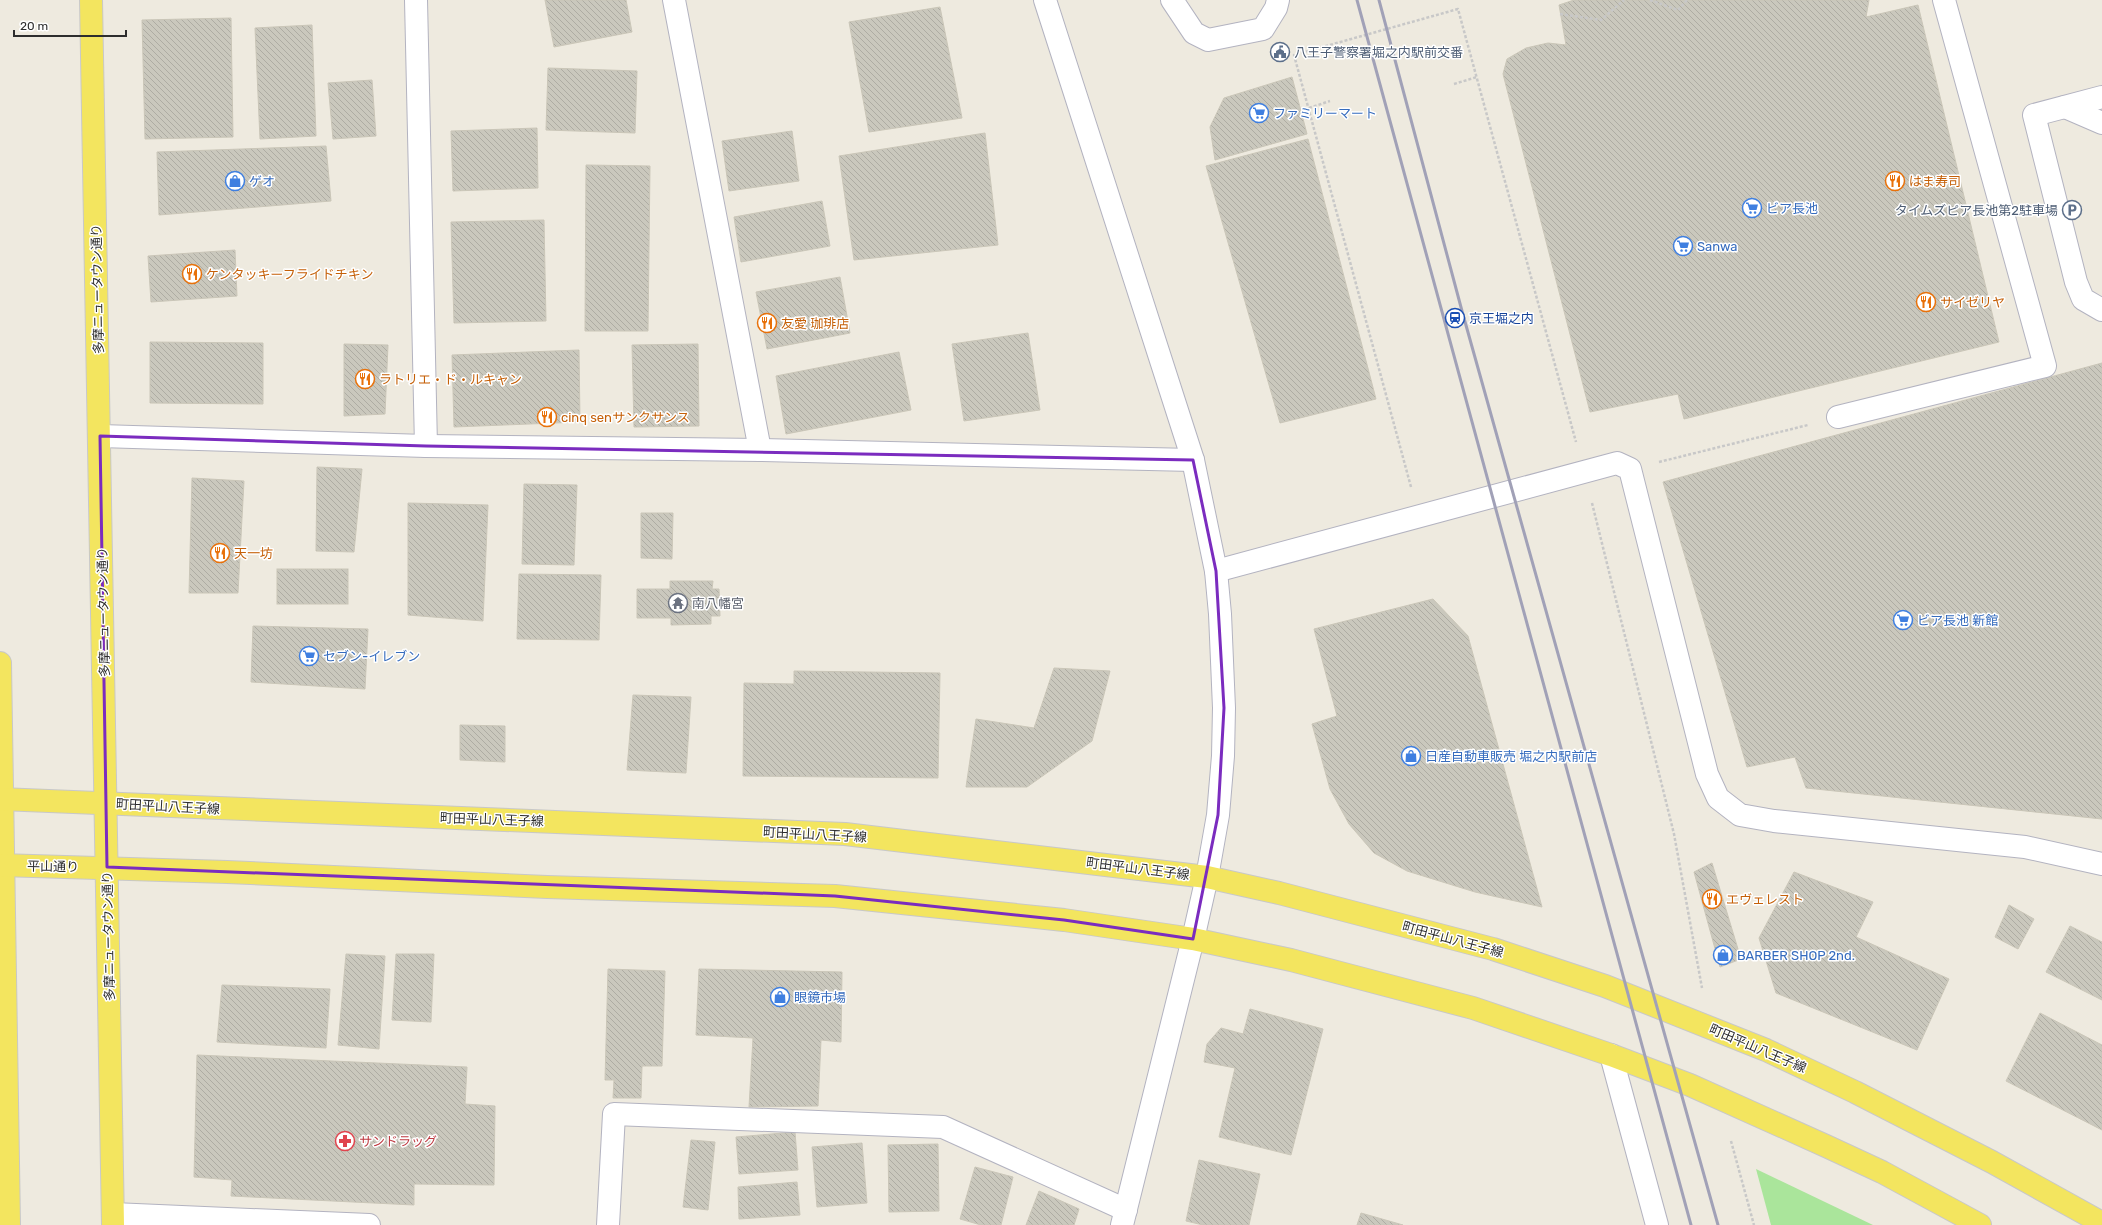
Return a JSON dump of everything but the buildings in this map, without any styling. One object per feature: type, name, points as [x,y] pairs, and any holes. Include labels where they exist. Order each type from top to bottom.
[{"type":"main road","name":"多摩ニュータウン通り","points":[[91,0],[113,1220]]},
{"type":"main road","points":[[0,662],[2,865],[9,1225]]},
{"type":"main road","points":[[1,799],[106,803]]},
{"type":"main road","name":"町田平山八王子線","points":[[106,803],[845,834],[1207,877],[1308,900],[1493,949],[1605,986],[1766,1050],[1855,1092],[1992,1162],[2102,1223]]},
{"type":"main road","name":"平山通り","points":[[2,865],[107,868]]},
{"type":"main road","points":[[107,868],[835,896],[1064,920],[1193,939],[1278,957],[1473,1008],[1611,1055],[1690,1085],[1820,1143],[1882,1172],[1980,1225]]},
{"type":"street","points":[[416,0],[426,446]]},
{"type":"street","points":[[674,0],[760,450]]},
{"type":"street","points":[[608,1225],[614,1114],[943,1128],[1124,1218],[1193,939],[1207,877],[1218,815],[1223,756],[1224,700],[1220,614],[1216,571],[1192,460],[1045,0]]},
{"type":"street","points":[[1172,0],[1194,33],[1208,40],[1263,29],[1276,8],[1278,0]]},
{"type":"street","points":[[1838,418],[2046,366],[1944,0]]},
{"type":"street","points":[[2102,97],[2034,115],[2076,282],[2083,299],[2102,310]]},
{"type":"street","points":[[2065,107],[2102,123]]},
{"type":"street","points":[[100,436],[426,446],[760,450],[1192,460]]},
{"type":"street","points":[[1216,571],[1617,463],[1630,469],[1706,774],[1718,798],[1740,815],[1774,821],[2025,847],[2102,864]]},
{"type":"street","points":[[1611,1055],[1657,1225]]},
{"type":"street","points":[[113,1220],[369,1225]]},
{"type":"path","points":[[1560,14],[1601,20],[1624,0]]},
{"type":"path","points":[[1650,0],[1678,10],[1687,0]]},
{"type":"path","points":[[1419,516],[1294,55],[1458,10]]},
{"type":"path","points":[[1454,84],[1477,77]]},
{"type":"path","points":[[1309,108],[1330,101]]},
{"type":"path","points":[[1630,469],[1838,418]]},
{"type":"path","points":[[1731,1141],[1754,1225]]},
{"type":"highlighted area","points":[[100,436],[426,446],[1193,460],[1216,571],[1224,708],[1218,815],[1193,939],[1064,920],[835,896],[107,867]]},
{"type":"green space","points":[[1756,1169],[1873,1225],[1771,1225]]},
{"type":"railway","points":[[1357,0],[1439,306],[1691,1225]]},
{"type":"railway","points":[[1379,0],[1462,311],[1718,1225]]},
{"type":"place","name":"八王子警察署堀之内駅前交番","points":[[1280,52]]},
{"type":"place","name":"ファミリーマート","points":[[1259,113]]},
{"type":"place","name":"ゲオ","points":[[235,181]]},
{"type":"place","name":"はま寿司","points":[[1895,181]]},
{"type":"place","name":"ビア長池","points":[[1752,208]]},
{"type":"place","name":"タイムズピア長池第2駐車場","points":[[2072,210]]},
{"type":"place","name":"Sanwa","points":[[1683,246]]},
{"type":"place","name":"ケンタッキーフライドチキン","points":[[192,274]]},
{"type":"place","name":"サイゼリヤ","points":[[1926,302]]},
{"type":"place","name":"京王堀之内","points":[[1455,318]]},
{"type":"place","name":"友愛 珈琲店","points":[[767,323]]},
{"type":"place","name":"ラトリエ・ド・ルキャン","points":[[365,379]]},
{"type":"place","name":"cinq senサンクサンス","points":[[547,417]]},
{"type":"place","name":"天一坊","points":[[220,553]]},
{"type":"place","name":"南八幡宮","points":[[678,603]]},
{"type":"place","name":"ビア長池 新館","points":[[1903,620]]},
{"type":"place","name":"セブン-イレブン","points":[[309,656]]},
{"type":"place","name":"日産自動車販売 堀之内駅前店","points":[[1411,756]]},
{"type":"place","name":"エヴェレスト","points":[[1712,899]]},
{"type":"place","name":"BARBER SHOP 2nd.","points":[[1723,955]]},
{"type":"place","name":"眼鏡市場","points":[[780,997]]},
{"type":"place","name":"サンドラッグ","points":[[345,1141]]}]
